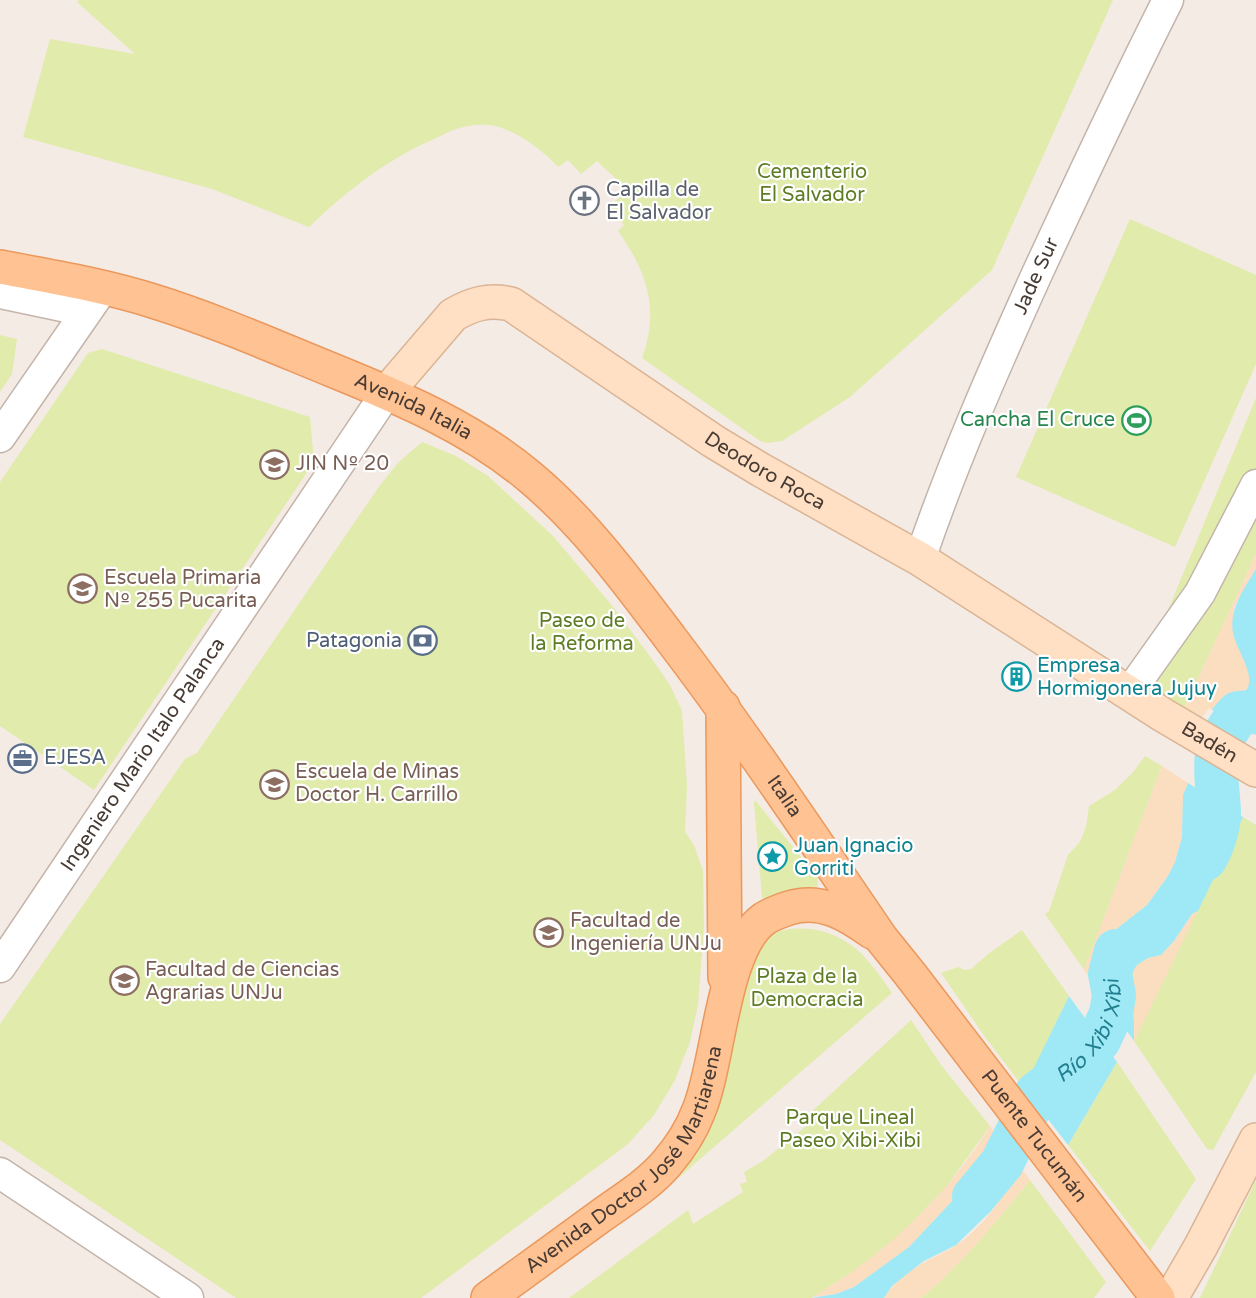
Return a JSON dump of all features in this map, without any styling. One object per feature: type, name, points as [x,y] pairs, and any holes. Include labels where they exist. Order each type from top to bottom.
[{"type":"main road","name":"Avenida Italia","points":[[0,267],[95,299],[151,300],[211,320],[387,392],[434,414],[515,465],[574,518],[606,555],[723,707]]},
{"type":"main road","name":"Italia","points":[[723,707],[881,938],[910,974]]},
{"type":"main road","points":[[723,707],[725,997]]},
{"type":"main road","points":[[725,997],[736,963],[753,930],[762,920],[785,909],[815,905],[837,909],[881,938]]},
{"type":"main road","name":"Puente Tucumán","points":[[910,974],[1158,1298]]},
{"type":"main road","name":"Avenida Doctor José Martiarena","points":[[488,1298],[624,1200],[666,1165],[690,1129],[699,1110],[708,1081],[725,997]]},
{"type":"street","name":"Jade Sur","points":[[920,559],[942,497],[1010,334],[1087,165],[1168,0]]},
{"type":"street","name":"Avenida Italia","points":[[0,293],[95,299]]},
{"type":"street","points":[[0,437],[95,299]]},
{"type":"street","name":"Deodoro Roca","points":[[387,392],[453,315],[486,301],[511,304],[713,441],[920,559],[1163,715]]},
{"type":"street","name":"Ingeniero Mario Italo Palanca","points":[[0,967],[387,392]]},
{"type":"street","points":[[1129,693],[1200,593],[1256,485]]},
{"type":"street","name":"Badén","points":[[1163,715],[1256,770]]},
{"type":"street","points":[[1171,1298],[1256,1140]]},
{"type":"street","points":[[0,1173],[188,1298]]},
{"type":"green space","name":"Cementerio El Salvador","points":[[79,0],[1113,0],[992,270],[850,397],[782,441],[767,443],[760,441],[642,358],[650,323],[648,292],[637,261],[618,231],[624,225],[610,206],[628,190],[597,161],[581,174],[568,160],[558,167],[536,147],[507,130],[489,125],[466,126],[414,148],[382,168],[337,202],[309,227],[212,189],[23,137],[50,39],[135,54],[77,2]]},
{"type":"green space","name":"Cancha El Cruce","points":[[1130,219],[1256,275],[1256,364],[1175,547],[1016,477]]},
{"type":"green space","points":[[0,335],[17,339],[12,374],[0,392]]},
{"type":"green space","points":[[102,349],[310,417],[314,462],[94,790],[0,726],[0,482],[88,353]]},
{"type":"green space","points":[[1256,398],[1256,554],[1184,709],[1139,680]]},
{"type":"green space","name":"Paseo de la Reforma","points":[[422,442],[456,456],[488,476],[552,535],[610,603],[652,659],[670,685],[682,711],[687,786],[685,832],[694,845],[703,871],[704,925],[698,1005],[690,1042],[675,1080],[654,1115],[628,1144],[421,1298],[236,1298],[0,1140],[0,1024],[185,759],[197,753],[380,485],[399,462]]},
{"type":"green space","points":[[1145,756],[1162,766],[1084,970],[1045,914],[1049,911],[1068,855],[1080,842],[1086,827],[1089,806],[1115,790]]},
{"type":"green space","points":[[755,800],[818,878],[818,886],[766,902],[762,897]]},
{"type":"green space","points":[[1243,817],[1256,825],[1256,1072],[1213,1150],[1207,1149],[1134,1041]]},
{"type":"green space","name":"Plaza de la Democracia","points":[[789,929],[812,929],[839,937],[850,944],[876,970],[892,993],[677,1179],[716,1082],[756,954],[772,934]]},
{"type":"green space","points":[[1022,930],[1069,996],[1024,1088],[941,973],[958,967],[965,970],[971,969]]},
{"type":"green space","name":"Parque Lineal Paseo Xibi-Xibi","points":[[911,1020],[941,1065],[990,1126],[947,1186],[902,1233],[856,1270],[811,1298],[569,1298],[688,1210],[693,1224],[743,1192],[740,1184],[747,1182],[744,1172],[763,1161],[810,1123],[807,1116]]},
{"type":"green space","points":[[1117,1062],[1196,1179],[1150,1251],[1068,1145]]},
{"type":"green space","points":[[1030,1180],[1106,1282],[1094,1298],[921,1298],[992,1227]]},
{"type":"green space","points":[[1256,1180],[1256,1298],[1200,1298]]},
{"type":"sand","points":[[1256,554],[1256,569],[1234,607],[1233,616],[1233,633],[1252,680],[1248,688],[1236,692],[1203,721],[1184,709]]},
{"type":"sand","points":[[1162,766],[1188,783],[1183,795],[1182,837],[1175,862],[1147,905],[1119,927],[1107,940],[1088,976],[1084,970]]},
{"type":"sand","points":[[1198,911],[1134,1041],[1134,1019],[1128,989],[1130,976],[1137,965],[1148,958],[1161,955],[1174,941],[1192,914]]},
{"type":"sand","points":[[990,1126],[999,1138],[971,1181],[909,1247],[854,1287],[836,1294],[813,1297],[865,1263],[912,1222],[954,1177]]},
{"type":"sand","points":[[1014,1158],[1030,1180],[992,1227],[921,1298],[884,1298],[906,1274],[957,1245],[980,1225],[1004,1193]]},
{"type":"water","points":[[1256,569],[1256,737],[1209,713],[1226,695],[1231,692],[1245,691],[1249,683],[1247,669],[1233,633],[1232,624],[1238,600]]},
{"type":"water","points":[[1188,783],[1243,817],[1198,911],[1192,914],[1174,941],[1161,955],[1148,958],[1137,965],[1130,976],[1128,989],[1134,1019],[1134,1041],[1088,976],[1107,940],[1119,927],[1147,905],[1168,876],[1175,862],[1182,837],[1183,795]]},
{"type":"water","points":[[1069,996],[1117,1062],[1068,1145],[1024,1088]]},
{"type":"water","points":[[999,1138],[1014,1158],[1005,1192],[991,1211],[956,1245],[924,1261],[892,1286],[884,1298],[811,1298],[836,1294],[854,1287],[909,1247],[971,1181]]},
{"type":"pier","points":[[1209,708],[1256,735],[1256,740],[1240,746],[1200,720]]},
{"type":"waterway","name":"Río Xibi Xibi","points":[[1205,859],[1212,844],[1218,820],[1216,769],[1219,748],[1226,732],[1239,713],[1256,710]]},
{"type":"waterway","name":"Río Xibi Xibi","points":[[974,1197],[1002,1163],[1036,1094],[1081,1060],[1099,1040],[1111,1014],[1114,995],[1110,974],[1116,951]]},
{"type":"place","name":"Capilla de El Salvador","points":[[585,201]]},
{"type":"place","name":"Cancha El Cruce","points":[[1136,420]]},
{"type":"place","name":"JIN Nº 20","points":[[275,464]]},
{"type":"place","name":"Escuela Primaria Nº 255 Pucarita","points":[[83,589]]},
{"type":"place","name":"Patagonia","points":[[423,641]]},
{"type":"place","name":"Empresa Hormigonera Jujuy","points":[[1016,677]]},
{"type":"place","name":"EJESA","points":[[23,758]]},
{"type":"place","name":"Escuela de Minas Doctor H. Carrillo","points":[[274,784]]},
{"type":"place","name":"Juan Ignacio Gorriti","points":[[773,857]]},
{"type":"place","name":"Facultad de Ingeniería UNJu","points":[[549,932]]},
{"type":"place","name":"Facultad de Ciencias Agrarias UNJu","points":[[124,981]]}]
